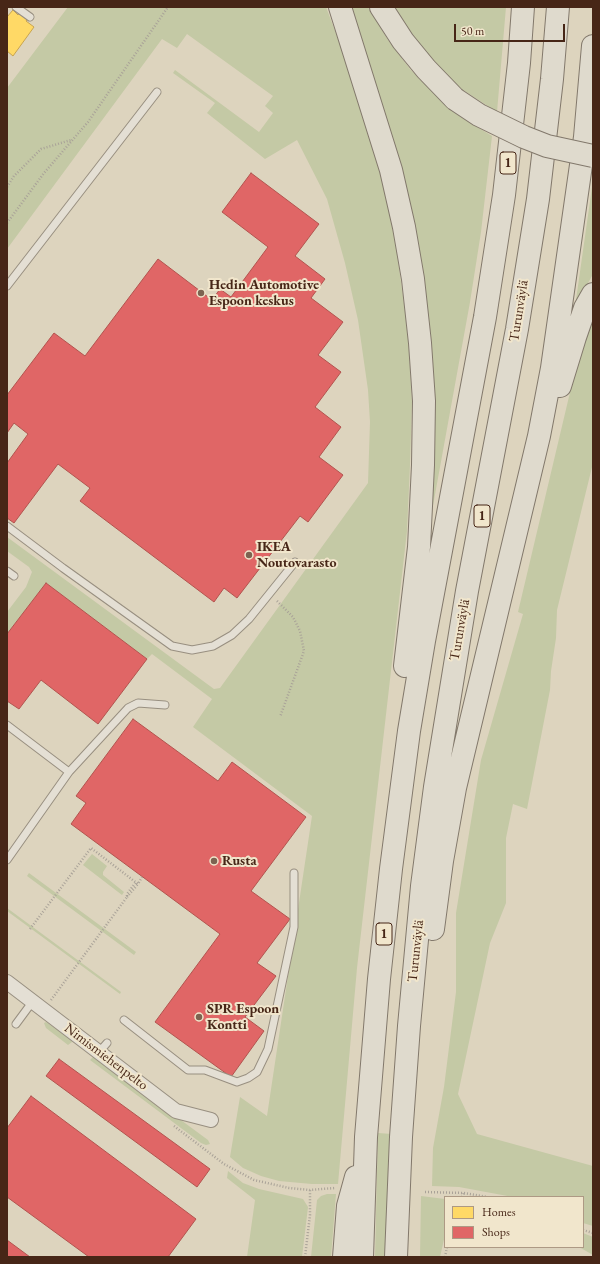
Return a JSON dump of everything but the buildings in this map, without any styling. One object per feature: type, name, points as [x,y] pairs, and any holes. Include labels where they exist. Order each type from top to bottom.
[{"type":"highway","points":[[340,7],[391,170],[404,227],[413,279],[420,342],[424,401],[423,465],[419,547],[405,667],[409,731]]},
{"type":"highway","points":[[381,7],[403,41],[426,69],[455,99],[493,122],[524,137],[547,146],[593,156]]},
{"type":"highway","name":"1","points":[[362,1257],[366,1137],[379,979],[391,869],[409,731],[424,641],[490,287],[504,195],[519,63],[523,7]]},
{"type":"highway","name":"Turunväylä","points":[[396,1257],[401,1137],[409,1026],[422,886],[435,787],[466,599],[517,329],[538,199],[552,79],[558,7]]},
{"type":"highway","points":[[409,1026],[426,982],[442,861],[456,788],[538,436],[552,368],[585,137],[593,46]]},
{"type":"highway","points":[[538,436],[557,396],[585,308],[593,294]]},
{"type":"highway","points":[[344,1257],[348,1206],[366,1137]]},
{"type":"highway","points":[[401,1137],[410,1198],[410,1257]]},
{"type":"street","name":"Nimismiehenpelto","points":[[7,982],[38,1006],[104,1047],[176,1111],[211,1120]]},
{"type":"lane","points":[[16,7],[30,17]]},
{"type":"lane","points":[[7,286],[157,92]]},
{"type":"lane","points":[[7,526],[172,646],[192,650],[213,646],[232,635],[249,619],[295,562]]},
{"type":"lane","points":[[7,571],[14,576]]},
{"type":"lane","points":[[7,860],[69,772],[128,708],[138,703],[165,705]]},
{"type":"lane","points":[[7,725],[69,772]]},
{"type":"lane","points":[[124,1020],[188,1070],[205,1070],[237,1082],[248,1078],[257,1072],[268,1050],[294,927],[294,873]]},
{"type":"lane","points":[[16,1024],[38,1006]]},
{"type":"path","points":[[7,223],[72,140],[88,122],[168,7]]},
{"type":"path","points":[[7,187],[14,176],[41,150],[72,140]]},
{"type":"path","points":[[268,595],[293,616],[302,636],[304,651],[280,717]]},
{"type":"path","points":[[30,929],[91,848],[137,883]]},
{"type":"path","points":[[38,1006],[142,877]]},
{"type":"path","points":[[224,1164],[254,1180],[272,1185],[310,1190],[336,1188]]},
{"type":"path","points":[[305,1257],[310,1215],[310,1190]]},
{"type":"path","points":[[425,1192],[464,1193],[481,1196]]},
{"type":"green space","points":[[68,7],[326,7],[356,86],[381,171],[396,246],[408,332],[412,402],[410,465],[407,531],[357,968],[338,1184],[312,1184],[279,1181],[261,1176],[243,1168],[230,1157],[240,1097],[267,1116],[312,816],[193,727],[212,699],[152,654],[147,659],[46,583],[7,634],[7,612],[26,587],[32,572],[29,567],[7,551],[7,537],[214,689],[220,688],[368,483],[370,422],[368,390],[358,320],[345,263],[327,199],[297,140],[265,159],[207,113],[215,103],[173,73],[175,70],[259,132],[273,113],[265,106],[273,96],[187,34],[177,48],[162,39],[7,249],[7,88]]},
{"type":"green space","points":[[348,7],[368,7],[388,40],[410,69],[446,105],[469,122],[492,136],[481,232],[470,302],[430,522],[431,384]]},
{"type":"green space","points":[[393,7],[506,7],[497,112],[457,86],[438,67],[421,48]]},
{"type":"green space","points":[[593,180],[593,274],[575,307]]},
{"type":"green space","points":[[593,318],[593,463],[557,610],[556,638],[550,690],[527,809],[513,804],[506,838],[506,903],[490,943],[458,1094],[477,1134],[593,1166],[593,1226],[584,1223],[584,1196],[508,1196],[459,1187],[432,1186],[433,1148],[444,1087],[456,992],[456,913],[481,760],[523,614],[518,612],[576,367]]},
{"type":"green space","points":[[92,854],[107,866],[103,872],[103,875],[124,892],[122,895],[83,865]]},
{"type":"green space","points":[[29,873],[136,952],[134,955],[27,876]]},
{"type":"green space","points":[[7,908],[121,992],[120,994],[7,911]]},
{"type":"green space","points":[[46,1022],[71,1039],[72,1042],[68,1045],[46,1028],[44,1023]]},
{"type":"green space","points":[[94,1056],[208,1140],[210,1144],[206,1145],[201,1143],[90,1060]]},
{"type":"green space","points":[[378,1133],[392,1134],[385,1257],[375,1257]]},
{"type":"green space","points":[[228,1171],[243,1183],[259,1189],[303,1199],[308,1207],[302,1257],[247,1257],[255,1200],[227,1178]]},
{"type":"green space","points":[[336,1194],[331,1257],[311,1257],[317,1200],[321,1196]]},
{"type":"green space","points":[[421,1196],[444,1199],[444,1239],[440,1257],[420,1257]]},
{"type":"green space","points":[[584,1233],[593,1237],[593,1255],[581,1248],[584,1248]]},
{"type":"place","name":"Hedin Automotive Espoon keskus","points":[[201,293]]},
{"type":"place","name":"IKEA Noutovarasto","points":[[249,555]]},
{"type":"place","name":"Rusta","points":[[214,861]]},
{"type":"place","name":"SPR Espoon Kontti","points":[[199,1017]]}]
